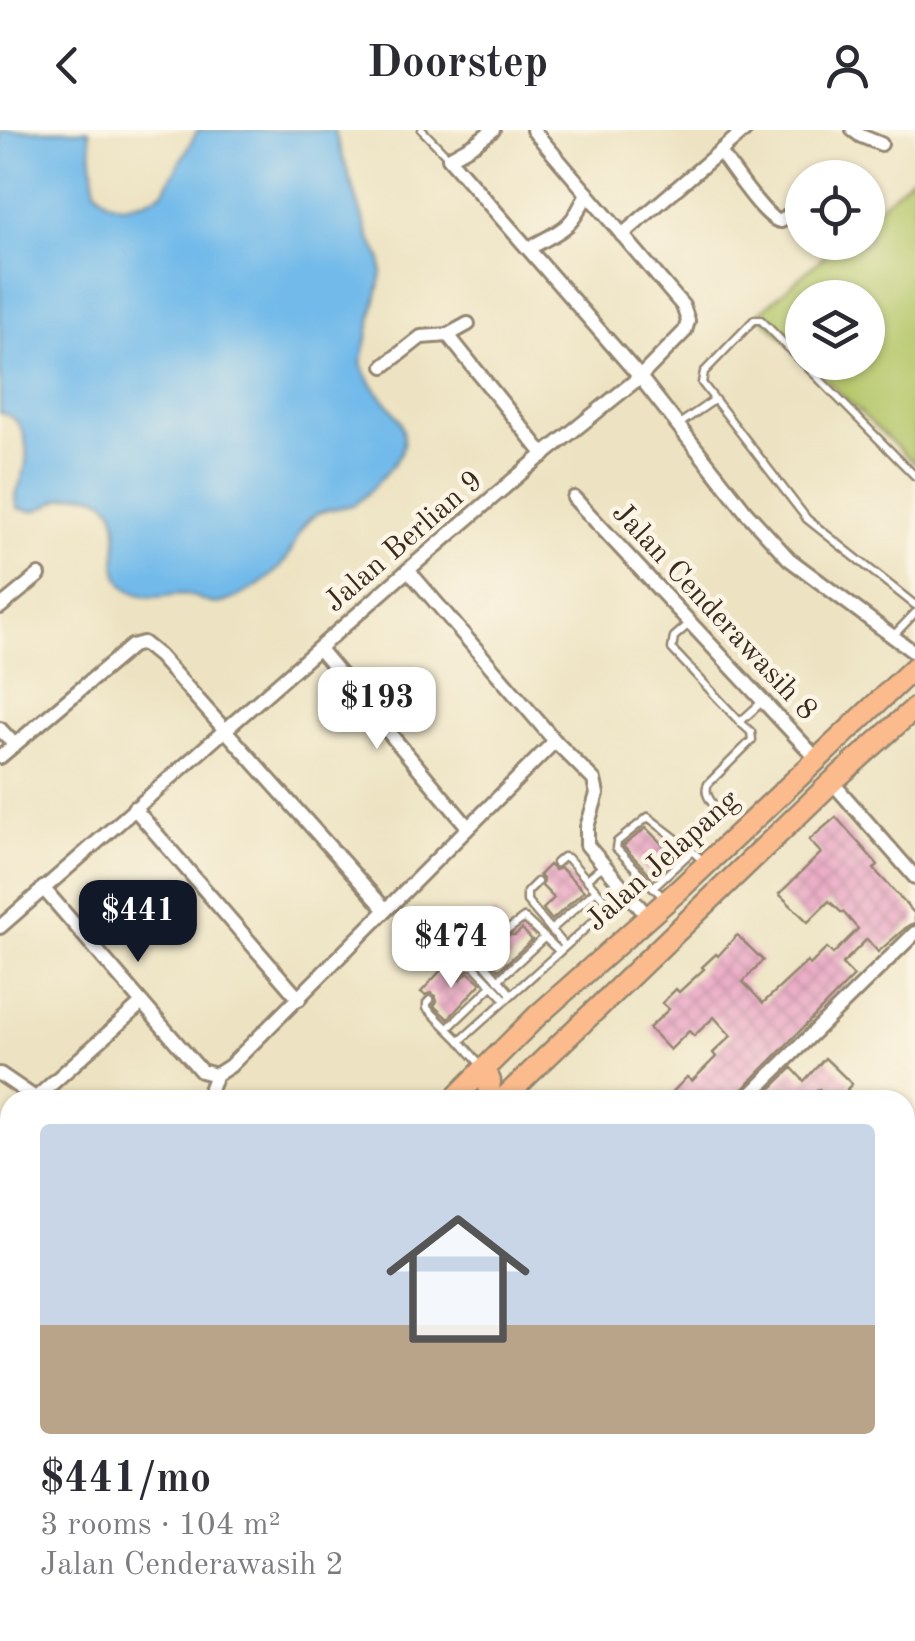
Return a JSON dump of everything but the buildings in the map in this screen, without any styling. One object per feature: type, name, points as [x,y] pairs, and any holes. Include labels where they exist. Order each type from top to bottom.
[{"type":"main road","name":"Jalan Jelapang","points":[[463,1090],[648,917],[660,894],[818,760],[915,668]]},
{"type":"main road","name":"Jalan Jelapang","points":[[512,1090],[832,782],[915,708]]},
{"type":"main road","points":[[484,1068],[508,1074],[550,1054]]},
{"type":"main road","points":[[484,1068],[489,1090]]},
{"type":"street","points":[[493,130],[449,158],[640,377],[746,512],[789,558],[915,653]]},
{"type":"street","points":[[541,133],[622,235],[744,130]]},
{"type":"street","points":[[854,130],[882,144]]},
{"type":"street","points":[[720,152],[767,215],[779,221],[785,219]]},
{"type":"street","points":[[529,248],[564,229],[576,216],[587,193]]},
{"type":"street","name":"Jalan Berlian 9","points":[[0,927],[408,570],[640,377],[685,331],[688,320],[683,306],[622,235]]},
{"type":"street","points":[[384,366],[421,337],[448,334],[468,324]]},
{"type":"street","points":[[448,334],[544,454]]},
{"type":"street","name":"Jalan Cenderawasih 8","points":[[574,498],[818,760]]},
{"type":"street","points":[[408,570],[555,741],[594,780],[597,794],[587,827],[587,845],[648,917]]},
{"type":"street","points":[[0,607],[40,575]]},
{"type":"street","points":[[0,757],[132,646],[143,643],[159,656],[385,909]]},
{"type":"street","points":[[319,649],[468,826]]},
{"type":"street","points":[[0,729],[14,744]]},
{"type":"street","points":[[210,1090],[216,1076],[555,741]]},
{"type":"street","points":[[832,782],[915,877]]},
{"type":"street","points":[[134,808],[299,998]]},
{"type":"street","points":[[43,888],[200,1071],[216,1076]]},
{"type":"street","points":[[755,1090],[915,933]]},
{"type":"street","points":[[47,1090],[142,1003]]},
{"type":"street","points":[[0,1074],[24,1090]]},
{"type":"lane","points":[[422,130],[449,158]]},
{"type":"lane","points":[[915,476],[761,320],[754,320],[701,378],[807,519],[915,604]]},
{"type":"lane","points":[[678,426],[714,400]]},
{"type":"lane","points":[[892,637],[915,614]]},
{"type":"lane","points":[[690,622],[674,638],[672,650],[751,732],[752,740],[708,784],[706,794],[717,810]]},
{"type":"lane","points":[[740,722],[763,702]]},
{"type":"lane","points":[[660,894],[616,848],[618,842],[648,817],[699,858]]},
{"type":"lane","points":[[556,863],[563,856],[568,858],[610,906]]},
{"type":"lane","points":[[587,879],[604,865]]},
{"type":"lane","points":[[537,882],[527,892],[527,901],[562,949]]},
{"type":"lane","points":[[448,1028],[596,890]]},
{"type":"lane","points":[[460,1041],[626,892]]},
{"type":"lane","points":[[509,929],[524,918],[548,933]]},
{"type":"lane","points":[[493,943],[480,958],[495,983]]},
{"type":"lane","points":[[456,974],[469,964],[508,997]]},
{"type":"lane","points":[[430,1000],[428,1008],[484,1068]]},
{"type":"green space","points":[[915,174],[915,464],[826,380],[885,380],[885,280],[797,280],[820,260],[885,260],[885,201]]},
{"type":"green space","points":[[785,290],[785,340],[758,314]]},
{"type":"water","points":[[0,130],[89,130],[95,189],[108,202],[122,206],[146,201],[163,192],[198,130],[334,130],[369,237],[381,258],[382,274],[361,364],[401,423],[404,439],[400,454],[372,489],[352,505],[310,519],[282,565],[242,595],[215,604],[184,594],[152,597],[133,592],[117,572],[115,517],[99,497],[73,495],[37,510],[18,508],[16,495],[26,457],[25,437],[16,422],[0,413]]}]
